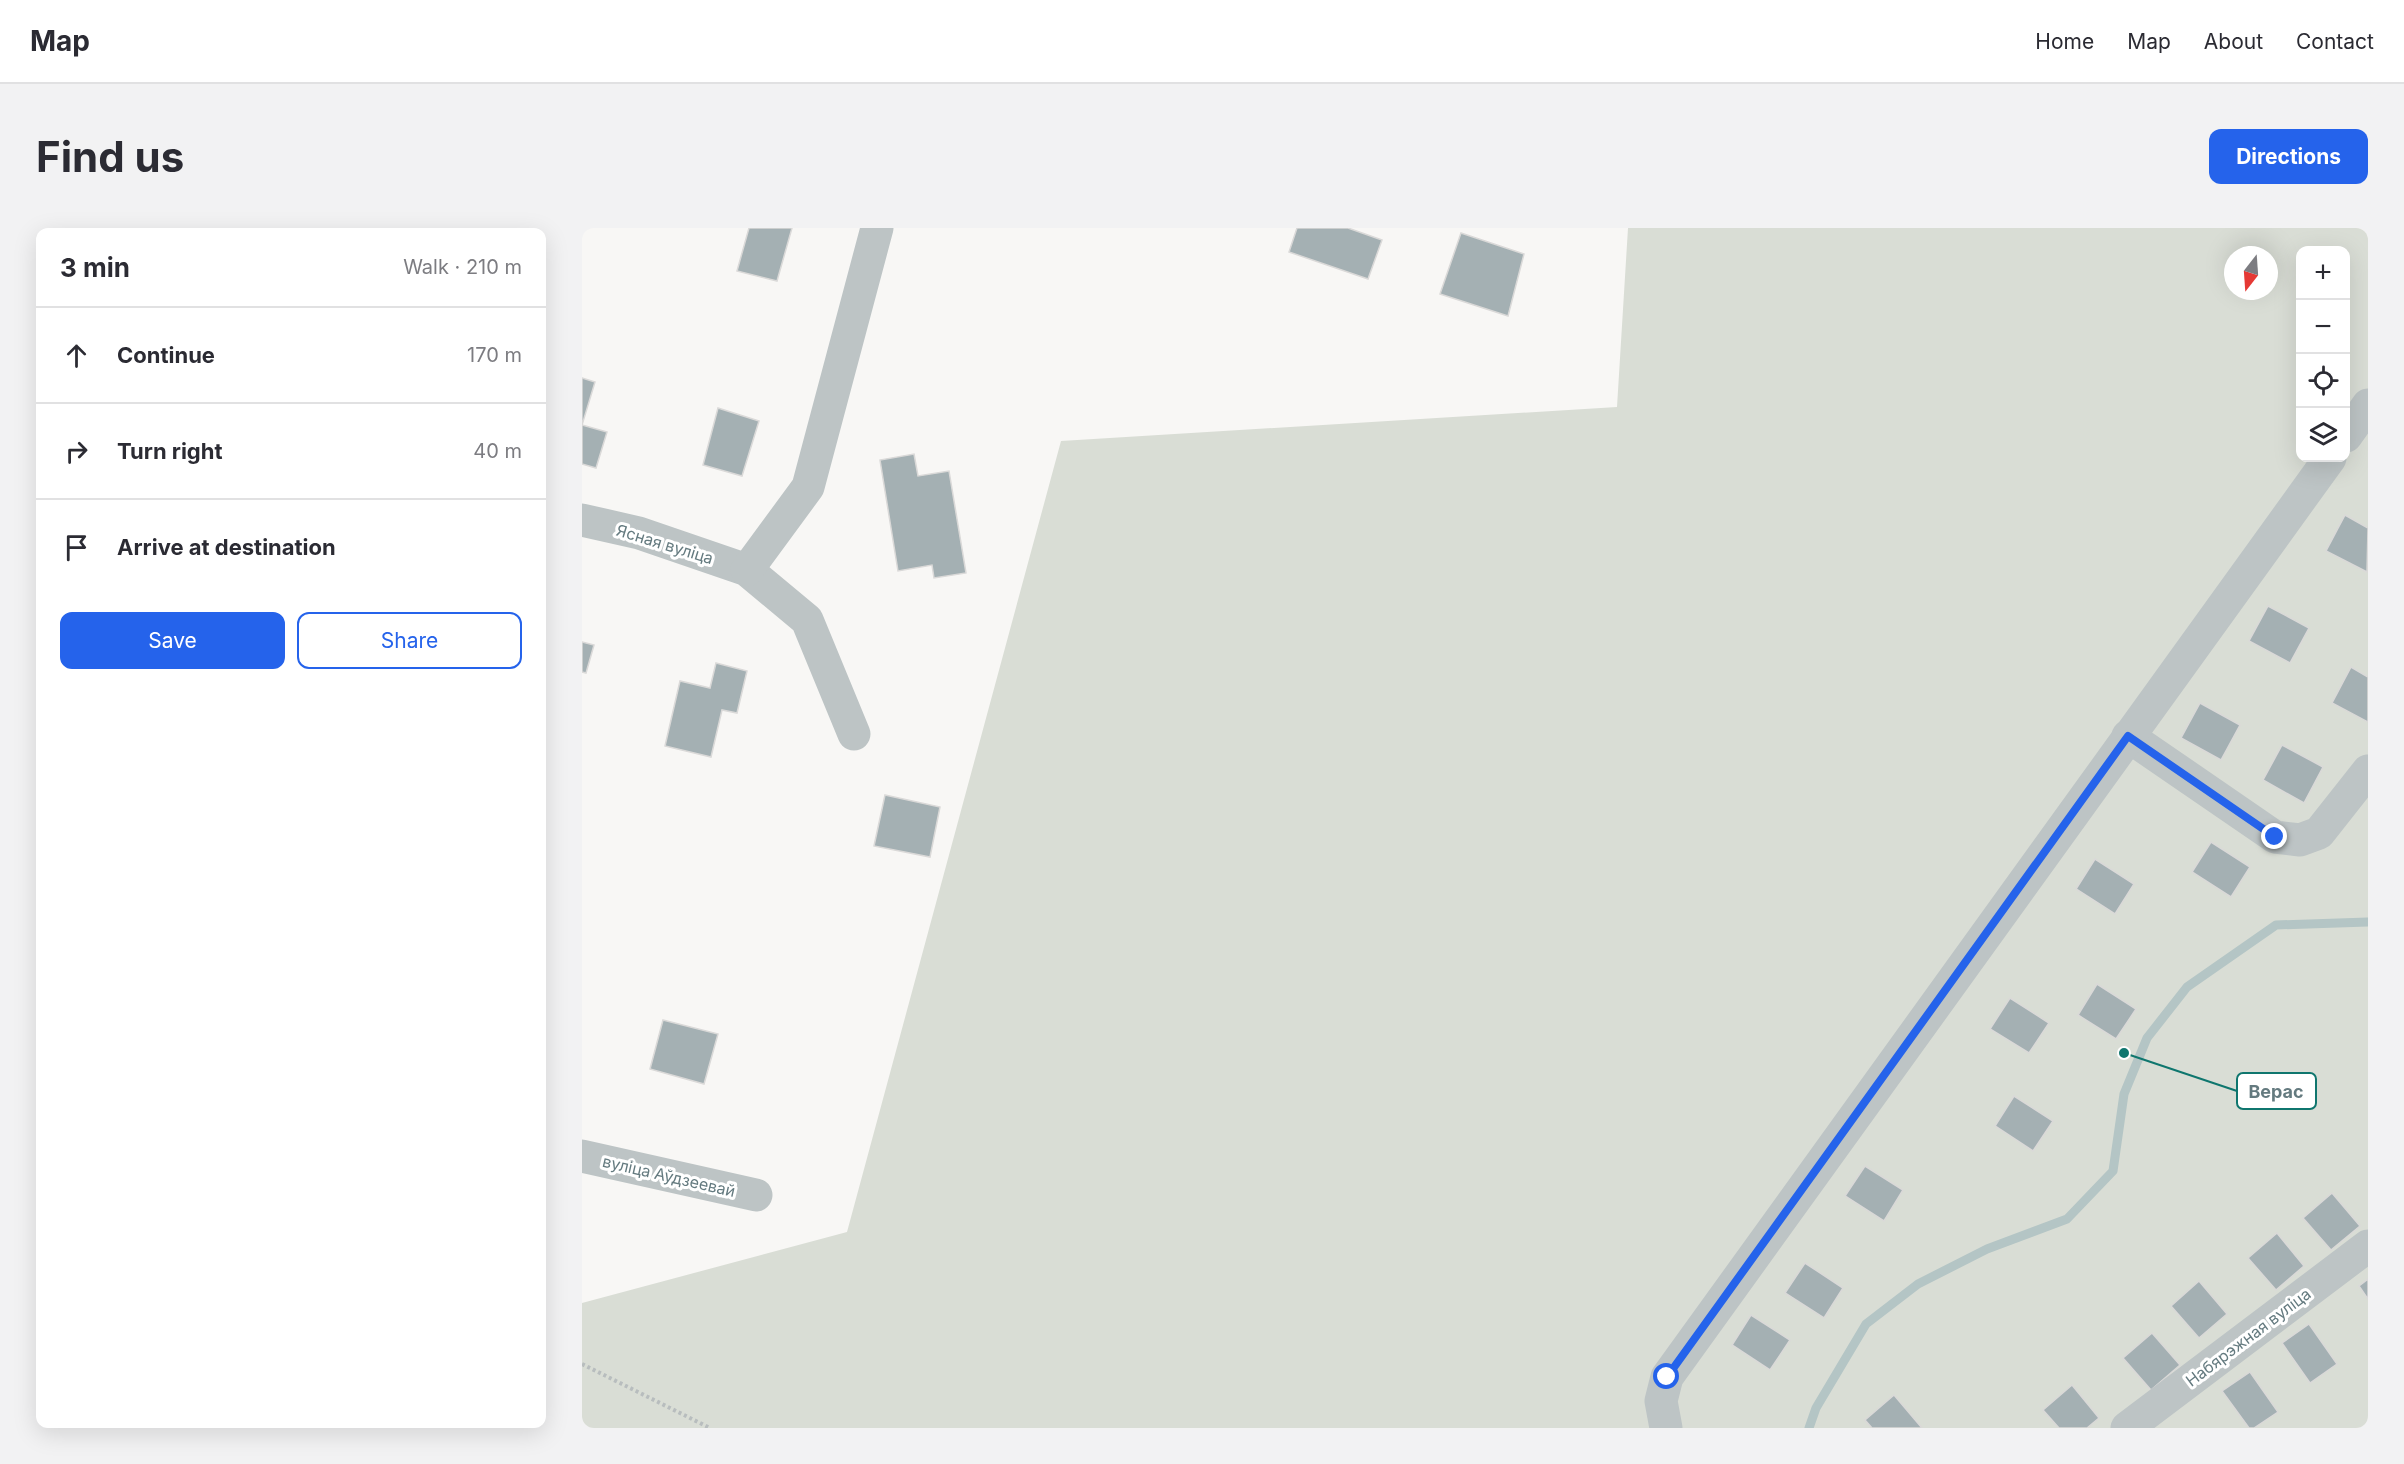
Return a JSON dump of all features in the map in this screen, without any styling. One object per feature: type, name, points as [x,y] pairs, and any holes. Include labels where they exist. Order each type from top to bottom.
[{"type":"street","points":[[854,734],[807,621],[747,570],[808,487],[877,228]]},
{"type":"street","points":[[2350,430],[2368,405]]},
{"type":"street","points":[[1666,1428],[1661,1401],[1667,1377],[2327,462]]},
{"type":"street","name":"Ясная вуліца","points":[[582,520],[639,533],[747,570]]},
{"type":"street","points":[[2128,736],[2275,837],[2300,840],[2319,833],[2368,771]]},
{"type":"street","name":"вуліца Аўдзеевай","points":[[582,1156],[756,1195]]},
{"type":"street","name":"Набярэжная вуліца","points":[[2127,1428],[2368,1246]]},
{"type":"path","points":[[582,1364],[710,1428]]},
{"type":"shaded area","points":[[1628,228],[2368,228],[2368,1428],[582,1428],[582,1303],[847,1232],[1061,441],[1617,407]]},
{"type":"building","points":[[749,228],[792,228],[777,281],[737,271]]},
{"type":"building","points":[[1297,228],[1348,228],[1382,240],[1368,279],[1289,252]]},
{"type":"building","points":[[1461,233],[1524,254],[1508,316],[1440,294]]},
{"type":"building","points":[[582,378],[595,382],[582,425]]},
{"type":"building","points":[[718,408],[759,421],[742,476],[703,465]]},
{"type":"building","points":[[582,425],[607,432],[596,468],[582,464]]},
{"type":"building","points":[[914,454],[918,476],[949,471],[966,573],[934,578],[932,565],[898,571],[880,460]]},
{"type":"building","points":[[2345,515],[2368,528],[2367,572],[2326,551]]},
{"type":"building","points":[[2268,606],[2309,628],[2290,663],[2249,641]]},
{"type":"building","points":[[582,642],[594,645],[586,673],[582,672]]},
{"type":"building","points":[[716,663],[747,671],[737,713],[722,710],[711,757],[665,746],[680,681],[710,688]]},
{"type":"building","points":[[2351,667],[2368,677],[2368,722],[2332,703]]},
{"type":"building","points":[[2200,703],[2240,725],[2221,760],[2181,738]]},
{"type":"building","points":[[2282,745],[2323,767],[2304,803],[2263,780]]},
{"type":"building","points":[[885,795],[940,807],[930,857],[874,846]]},
{"type":"building","points":[[2211,842],[2250,867],[2231,897],[2192,872]]},
{"type":"building","points":[[2095,859],[2134,884],[2115,914],[2076,889]]},
{"type":"building","points":[[2097,984],[2136,1009],[2116,1039],[2078,1015]]},
{"type":"building","points":[[2010,998],[2049,1023],[2029,1053],[1990,1029]]},
{"type":"building","points":[[663,1020],[718,1034],[704,1084],[650,1069]]},
{"type":"building","points":[[2014,1096],[2053,1121],[2033,1151],[1995,1126]]},
{"type":"building","points":[[1865,1166],[1903,1190],[1884,1221],[1845,1196]]},
{"type":"building","points":[[2332,1193],[2360,1226],[2331,1250],[2303,1218]]},
{"type":"building","points":[[2277,1233],[2304,1266],[2276,1290],[2248,1258]]},
{"type":"building","points":[[1805,1263],[1843,1288],[1824,1318],[1785,1293]]},
{"type":"building","points":[[2368,1279],[2368,1299],[2359,1286]]},
{"type":"building","points":[[2199,1281],[2227,1314],[2199,1338],[2171,1306]]},
{"type":"building","points":[[1751,1315],[1790,1340],[1770,1370],[1732,1345]]},
{"type":"building","points":[[2309,1324],[2337,1364],[2310,1383],[2282,1343]]},
{"type":"building","points":[[2152,1333],[2180,1365],[2151,1390],[2123,1358]]},
{"type":"building","points":[[2250,1372],[2278,1412],[2254,1428],[2249,1428],[2222,1391]]},
{"type":"building","points":[[2072,1385],[2099,1418],[2087,1428],[2059,1428],[2043,1410]]},
{"type":"building","points":[[1894,1395],[1922,1428],[1872,1428],[1865,1420]]},
{"type":"waterway","points":[[1809,1428],[1816,1408],[1866,1324],[1918,1284],[1987,1249],[2067,1219],[2113,1171],[2124,1094],[2147,1038],[2187,987],[2276,925],[2368,922]]},
{"type":"place","name":"Верас","points":[[2124,1053]]},
{"type":"route","points":[[1667,1377],[2128,736],[2275,837]]}]
